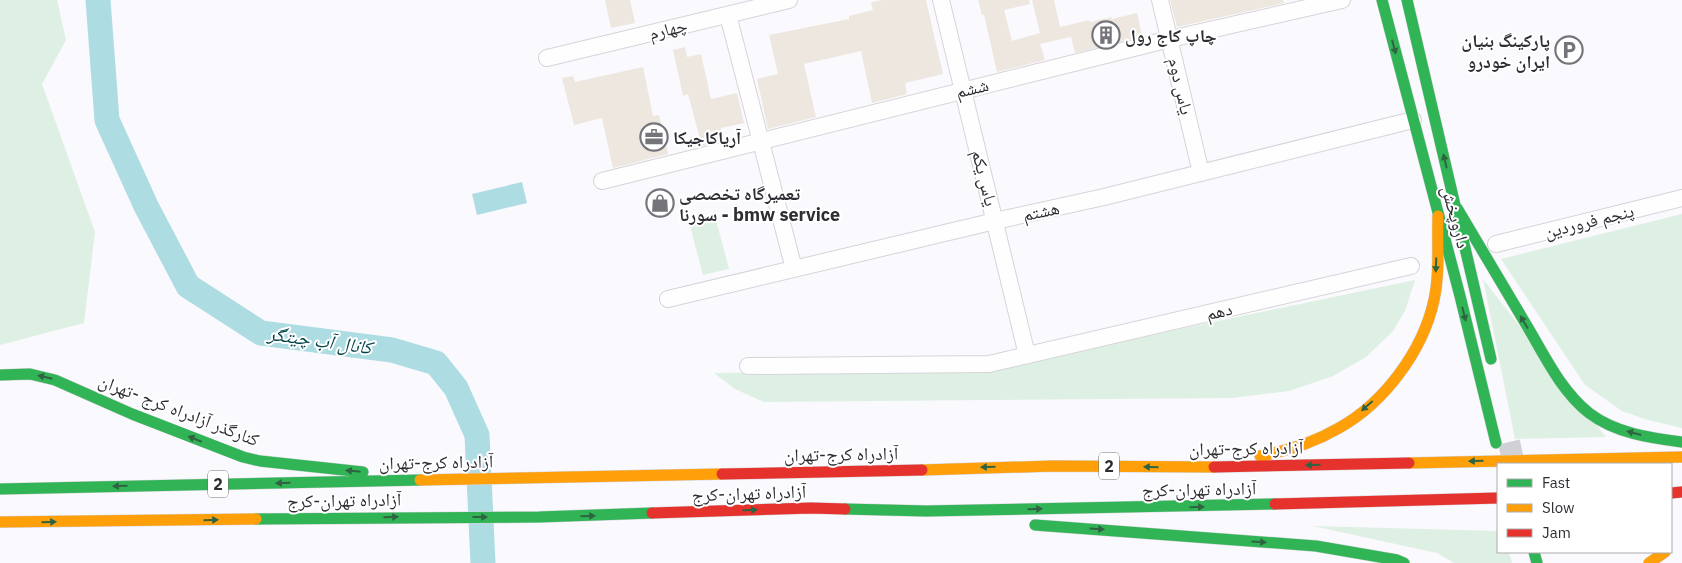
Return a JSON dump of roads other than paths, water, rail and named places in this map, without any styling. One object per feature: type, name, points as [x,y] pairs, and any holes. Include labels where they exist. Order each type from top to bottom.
[{"type":"main road","name":"داروپخش","points":[[1382,0],[1496,443]]},
{"type":"main road","name":"داروپخش","points":[[1407,0],[1494,374]]},
{"type":"main road","points":[[1456,208],[1561,382],[1578,403],[1594,416],[1616,428],[1663,440],[1682,442]]},
{"type":"main road","points":[[1190,467],[1268,454],[1310,442],[1348,423],[1382,393],[1402,368],[1418,342],[1432,310],[1436,285],[1438,216]]},
{"type":"main road","name":"کنارگذر آزادراه کرج -تهران","points":[[0,375],[30,374],[55,380],[132,414],[243,457],[268,462],[436,480]]},
{"type":"main road","name":"آزادراه کرج-تهران","points":[[0,489],[1052,466],[1190,467],[1682,457]]},
{"type":"main road","points":[[10,478],[79,487]]},
{"type":"main road","name":"آزادراه تهران-کرج","points":[[0,522],[539,517],[812,508],[926,511],[1188,507],[1497,498]]},
{"type":"main road","points":[[926,511],[1004,521]]},
{"type":"main road","points":[[1023,523],[1316,546],[1397,560],[1404,563]]},
{"type":"main road","points":[[1649,563],[1666,553]]},
{"type":"street","name":"چهارم","points":[[547,58],[789,0]]},
{"type":"street","name":"یاس یکم","points":[[942,0],[1027,356]]},
{"type":"street","name":"یاس دوم","points":[[1160,0],[1201,173]]},
{"type":"street","name":"ششم","points":[[602,181],[1170,39],[1342,0]]},
{"type":"street","points":[[728,15],[794,269]]},
{"type":"street","name":"هشتم","points":[[668,300],[995,221],[1104,197],[1413,120]]},
{"type":"street","name":"پنجم فروردین","points":[[1496,244],[1682,198]]},
{"type":"street","name":"دهم","points":[[748,366],[989,364],[1411,266]]},
{"type":"water","points":[[522,182],[527,203],[477,215],[472,194]]},
{"type":"waterway","name":"کانال آب چیتگر","points":[[98,0],[107,120],[146,206],[188,286],[261,333],[392,350],[436,363],[456,388],[477,435],[483,563]]},
{"type":"tunnel","points":[[1509,442],[1514,463]]},
{"type":"place","name":"چاپ کاج رول","points":[[1106,35]]},
{"type":"place","name":"پارکینگ بنیان ایران خودرو","points":[[1569,50]]},
{"type":"place","name":"آریاکاجیکا","points":[[654,137]]},
{"type":"place","name":"تعمیرگاه تخصصی سورنا - bmw service","points":[[660,203]]}]
